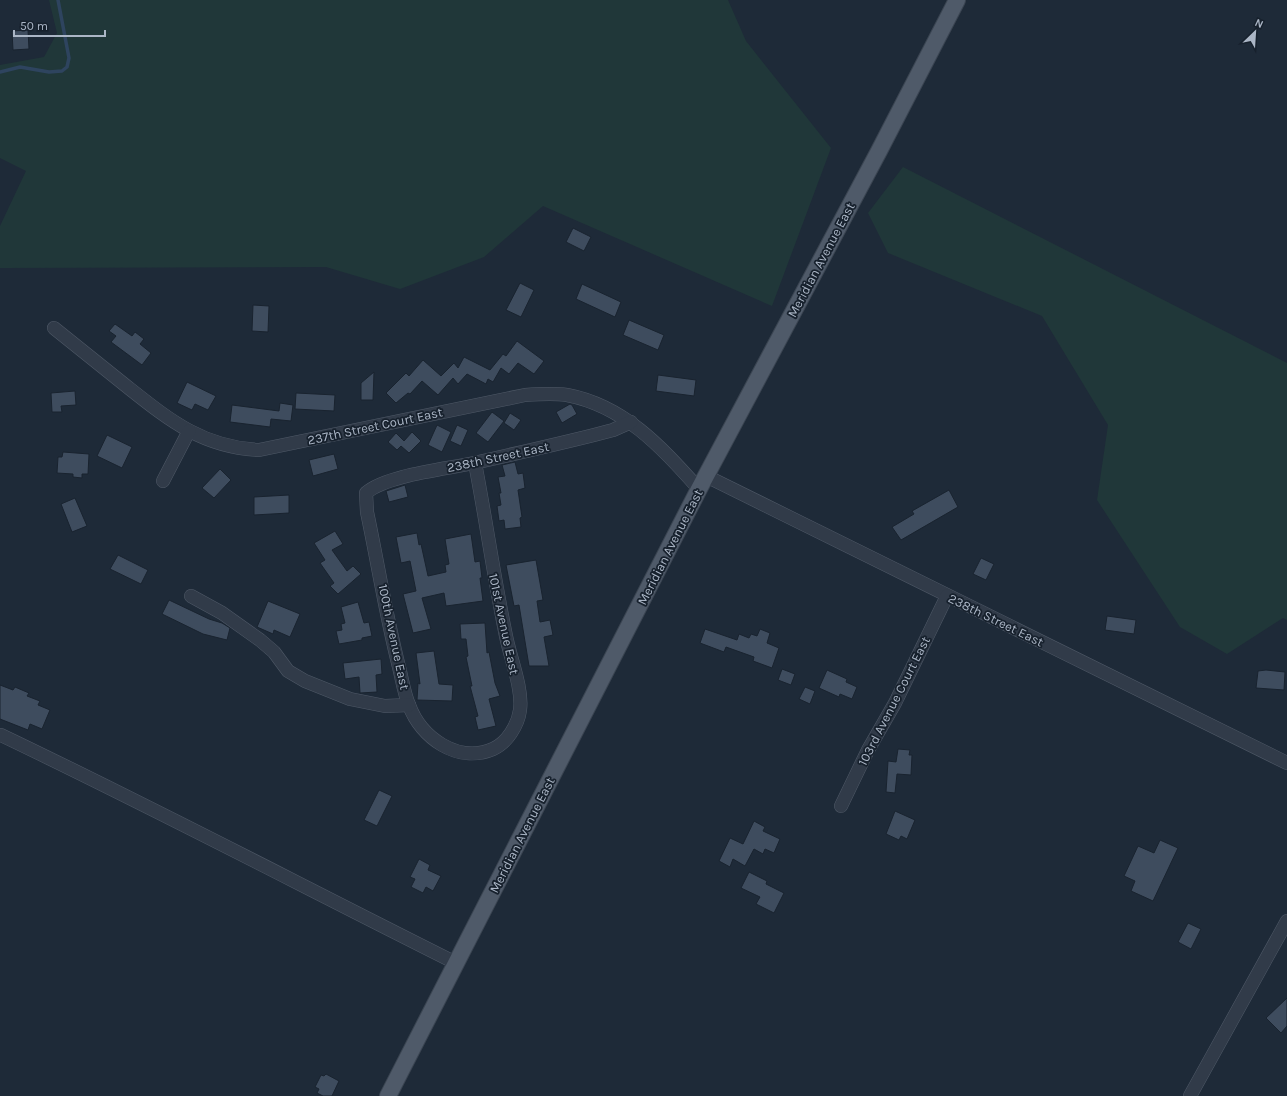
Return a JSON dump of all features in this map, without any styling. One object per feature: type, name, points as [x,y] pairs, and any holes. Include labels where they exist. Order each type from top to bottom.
[{"type":"main road","name":"Meridian Avenue East","points":[[388,1096],[703,483],[956,0]]},
{"type":"street","name":"237th Street Court East","points":[[54,328],[166,417],[189,431],[208,440],[229,446],[259,450],[524,394],[546,393],[566,395],[600,404],[631,422],[672,460],[703,483]]},
{"type":"street","name":"238th Street East","points":[[366,493],[372,487],[404,477],[475,463],[594,435],[631,422]]},
{"type":"street","points":[[163,481],[189,431]]},
{"type":"street","name":"101st Avenue East","points":[[466,752],[484,752],[500,745],[506,740],[512,730],[520,711],[519,693],[506,638],[475,463]]},
{"type":"street","name":"238th Street East","points":[[703,483],[947,596],[1287,763]]},
{"type":"street","name":"100th Avenue East","points":[[366,493],[367,512],[393,643],[409,705],[424,731],[434,740],[446,747],[466,752]]},
{"type":"street","points":[[191,596],[222,613],[260,640],[274,652],[288,670],[305,681],[350,700],[385,706],[409,705]]},
{"type":"street","name":"103rd Avenue Court East","points":[[840,806],[868,750],[895,703],[947,596]]},
{"type":"street","points":[[1,736],[98,781],[456,963]]},
{"type":"street","points":[[1190,1096],[1287,921]]},
{"type":"green space","points":[[49,0],[728,0],[746,41],[831,148],[772,306],[543,206],[484,257],[400,289],[326,267],[0,268],[0,226],[26,171],[0,158],[0,65],[44,57],[57,33]]},
{"type":"green space","points":[[903,167],[1287,363],[1287,620],[1283,618],[1227,654],[1180,627],[1097,500],[1108,425],[1042,316],[888,253],[868,213]]},
{"type":"building","points":[[28,30],[29,49],[13,50],[12,31]]},
{"type":"building","points":[[573,228],[591,237],[584,251],[566,242]]},
{"type":"building","points":[[520,283],[534,290],[521,317],[506,310]]},
{"type":"building","points":[[582,284],[621,302],[615,317],[576,299]]},
{"type":"building","points":[[253,305],[269,306],[268,332],[252,331]]},
{"type":"building","points":[[629,320],[664,335],[658,350],[623,335]]},
{"type":"building","points":[[115,324],[132,336],[135,332],[144,339],[140,344],[151,353],[142,365],[111,342],[116,336],[109,331]]},
{"type":"building","points":[[517,341],[544,361],[534,374],[518,363],[509,374],[501,368],[493,382],[488,379],[486,384],[467,374],[458,384],[453,378],[438,395],[422,381],[410,394],[408,393],[396,403],[386,393],[406,373],[409,376],[423,360],[441,376],[454,363],[458,368],[464,357],[490,370],[503,354],[506,356]]},
{"type":"building","points":[[374,372],[373,400],[361,400],[361,383]]},
{"type":"building","points":[[658,375],[696,380],[694,396],[656,391]]},
{"type":"building","points":[[187,382],[216,396],[208,410],[195,404],[192,410],[177,403]]},
{"type":"building","points":[[75,391],[76,405],[61,406],[62,412],[52,412],[51,393]]},
{"type":"building","points":[[296,393],[335,395],[334,411],[295,409]]},
{"type":"building","points":[[280,403],[293,405],[291,421],[271,419],[270,427],[230,422],[232,405],[279,411]]},
{"type":"building","points":[[570,404],[577,414],[562,423],[556,412]]},
{"type":"building","points":[[492,412],[504,421],[488,442],[476,433]]},
{"type":"building","points":[[510,413],[521,420],[514,430],[504,423]]},
{"type":"building","points":[[437,425],[451,432],[442,452],[428,445]]},
{"type":"building","points":[[457,425],[468,430],[461,446],[450,441]]},
{"type":"building","points":[[412,432],[421,441],[409,453],[401,446],[397,450],[388,442],[396,433],[404,441]]},
{"type":"building","points":[[107,435],[132,447],[122,468],[97,456]]},
{"type":"building","points":[[63,452],[89,454],[88,474],[82,474],[82,478],[73,477],[73,474],[57,473],[58,457],[62,457]]},
{"type":"building","points":[[334,454],[338,469],[313,476],[309,460]]},
{"type":"building","points":[[515,462],[518,474],[523,473],[525,488],[518,490],[522,517],[520,518],[521,527],[505,529],[504,520],[499,521],[497,506],[501,505],[499,493],[501,493],[498,477],[505,476],[502,465]]},
{"type":"building","points":[[220,469],[231,480],[214,498],[202,488]]},
{"type":"building","points":[[405,485],[408,497],[389,502],[386,491]]},
{"type":"building","points":[[949,490],[958,507],[901,540],[892,527],[914,514],[912,511]]},
{"type":"building","points":[[289,495],[289,513],[254,515],[254,497]]},
{"type":"building","points":[[75,498],[87,526],[72,532],[61,504]]},
{"type":"building","points":[[335,531],[343,544],[332,550],[347,571],[353,566],[361,574],[338,594],[330,586],[334,583],[320,563],[325,560],[314,543]]},
{"type":"building","points":[[417,533],[428,576],[446,572],[445,565],[449,564],[445,539],[471,534],[475,562],[480,561],[482,578],[480,578],[483,601],[446,606],[444,593],[422,598],[431,629],[413,633],[403,594],[416,591],[410,561],[401,563],[396,537]]},
{"type":"building","points":[[118,555],[148,570],[141,584],[110,569]]},
{"type":"building","points":[[981,558],[994,564],[986,580],[973,574]]},
{"type":"building","points":[[536,560],[543,600],[537,601],[540,622],[550,620],[553,635],[544,637],[549,666],[529,666],[519,605],[514,606],[506,565]]},
{"type":"building","points":[[169,600],[209,619],[222,623],[230,628],[227,640],[203,634],[162,614]]},
{"type":"building","points":[[268,601],[300,614],[290,637],[274,630],[273,634],[257,627]]},
{"type":"building","points":[[358,602],[364,623],[369,622],[372,636],[362,638],[362,640],[339,644],[336,631],[342,630],[341,624],[345,623],[341,607]]},
{"type":"building","points":[[1107,616],[1136,620],[1134,634],[1105,630]]},
{"type":"building","points":[[485,623],[487,653],[489,652],[495,683],[500,696],[489,699],[496,726],[478,730],[475,717],[478,716],[470,686],[472,686],[466,657],[468,656],[466,639],[461,639],[460,624]]},
{"type":"building","points":[[705,629],[737,640],[739,634],[749,638],[751,634],[757,636],[760,629],[770,633],[767,643],[779,648],[772,668],[753,661],[754,657],[726,647],[724,652],[700,643]]},
{"type":"building","points":[[434,651],[439,684],[453,685],[452,701],[417,700],[418,683],[420,684],[416,653]]},
{"type":"building","points":[[381,659],[382,674],[376,675],[377,692],[360,693],[359,677],[345,679],[343,663]]},
{"type":"building","points":[[782,669],[795,674],[791,685],[778,680]]},
{"type":"building","points":[[827,670],[847,679],[846,682],[857,687],[852,699],[840,694],[839,697],[819,688]]},
{"type":"building","points":[[1266,670],[1285,672],[1284,690],[1256,688],[1258,671]]},
{"type":"building","points":[[0,685],[13,690],[15,687],[29,693],[27,696],[40,701],[38,705],[50,710],[42,729],[30,724],[28,730],[0,719]]},
{"type":"building","points":[[805,687],[815,691],[810,704],[799,699]]},
{"type":"building","points":[[898,749],[910,750],[909,755],[912,755],[911,775],[897,774],[895,793],[886,792],[888,761],[896,762]]},
{"type":"building","points":[[379,790],[392,796],[377,826],[364,820]]},
{"type":"building","points":[[895,811],[915,820],[907,839],[901,836],[899,840],[886,834]]},
{"type":"building","points":[[754,821],[765,827],[763,831],[780,839],[774,853],[765,849],[763,854],[754,849],[745,866],[733,859],[730,867],[719,861],[730,838],[743,844]]},
{"type":"building","points":[[1160,840],[1178,848],[1153,901],[1131,891],[1135,881],[1124,876],[1138,846],[1154,853]]},
{"type":"building","points":[[419,859],[430,865],[428,870],[441,876],[433,891],[426,887],[423,893],[411,887],[415,879],[410,877]]},
{"type":"building","points":[[749,872],[767,881],[766,884],[784,893],[774,913],[756,904],[760,897],[741,888]]},
{"type":"building","points":[[1188,923],[1201,929],[1191,949],[1178,942]]},
{"type":"building","points":[[1287,998],[1287,1026],[1281,1033],[1266,1018]]},
{"type":"building","points":[[326,1074],[339,1081],[332,1096],[323,1096],[317,1093],[319,1089],[315,1087],[321,1075],[324,1076]]},
{"type":"waterway","points":[[0,72],[20,67],[49,72],[62,71],[67,67],[69,58],[58,0]]}]
